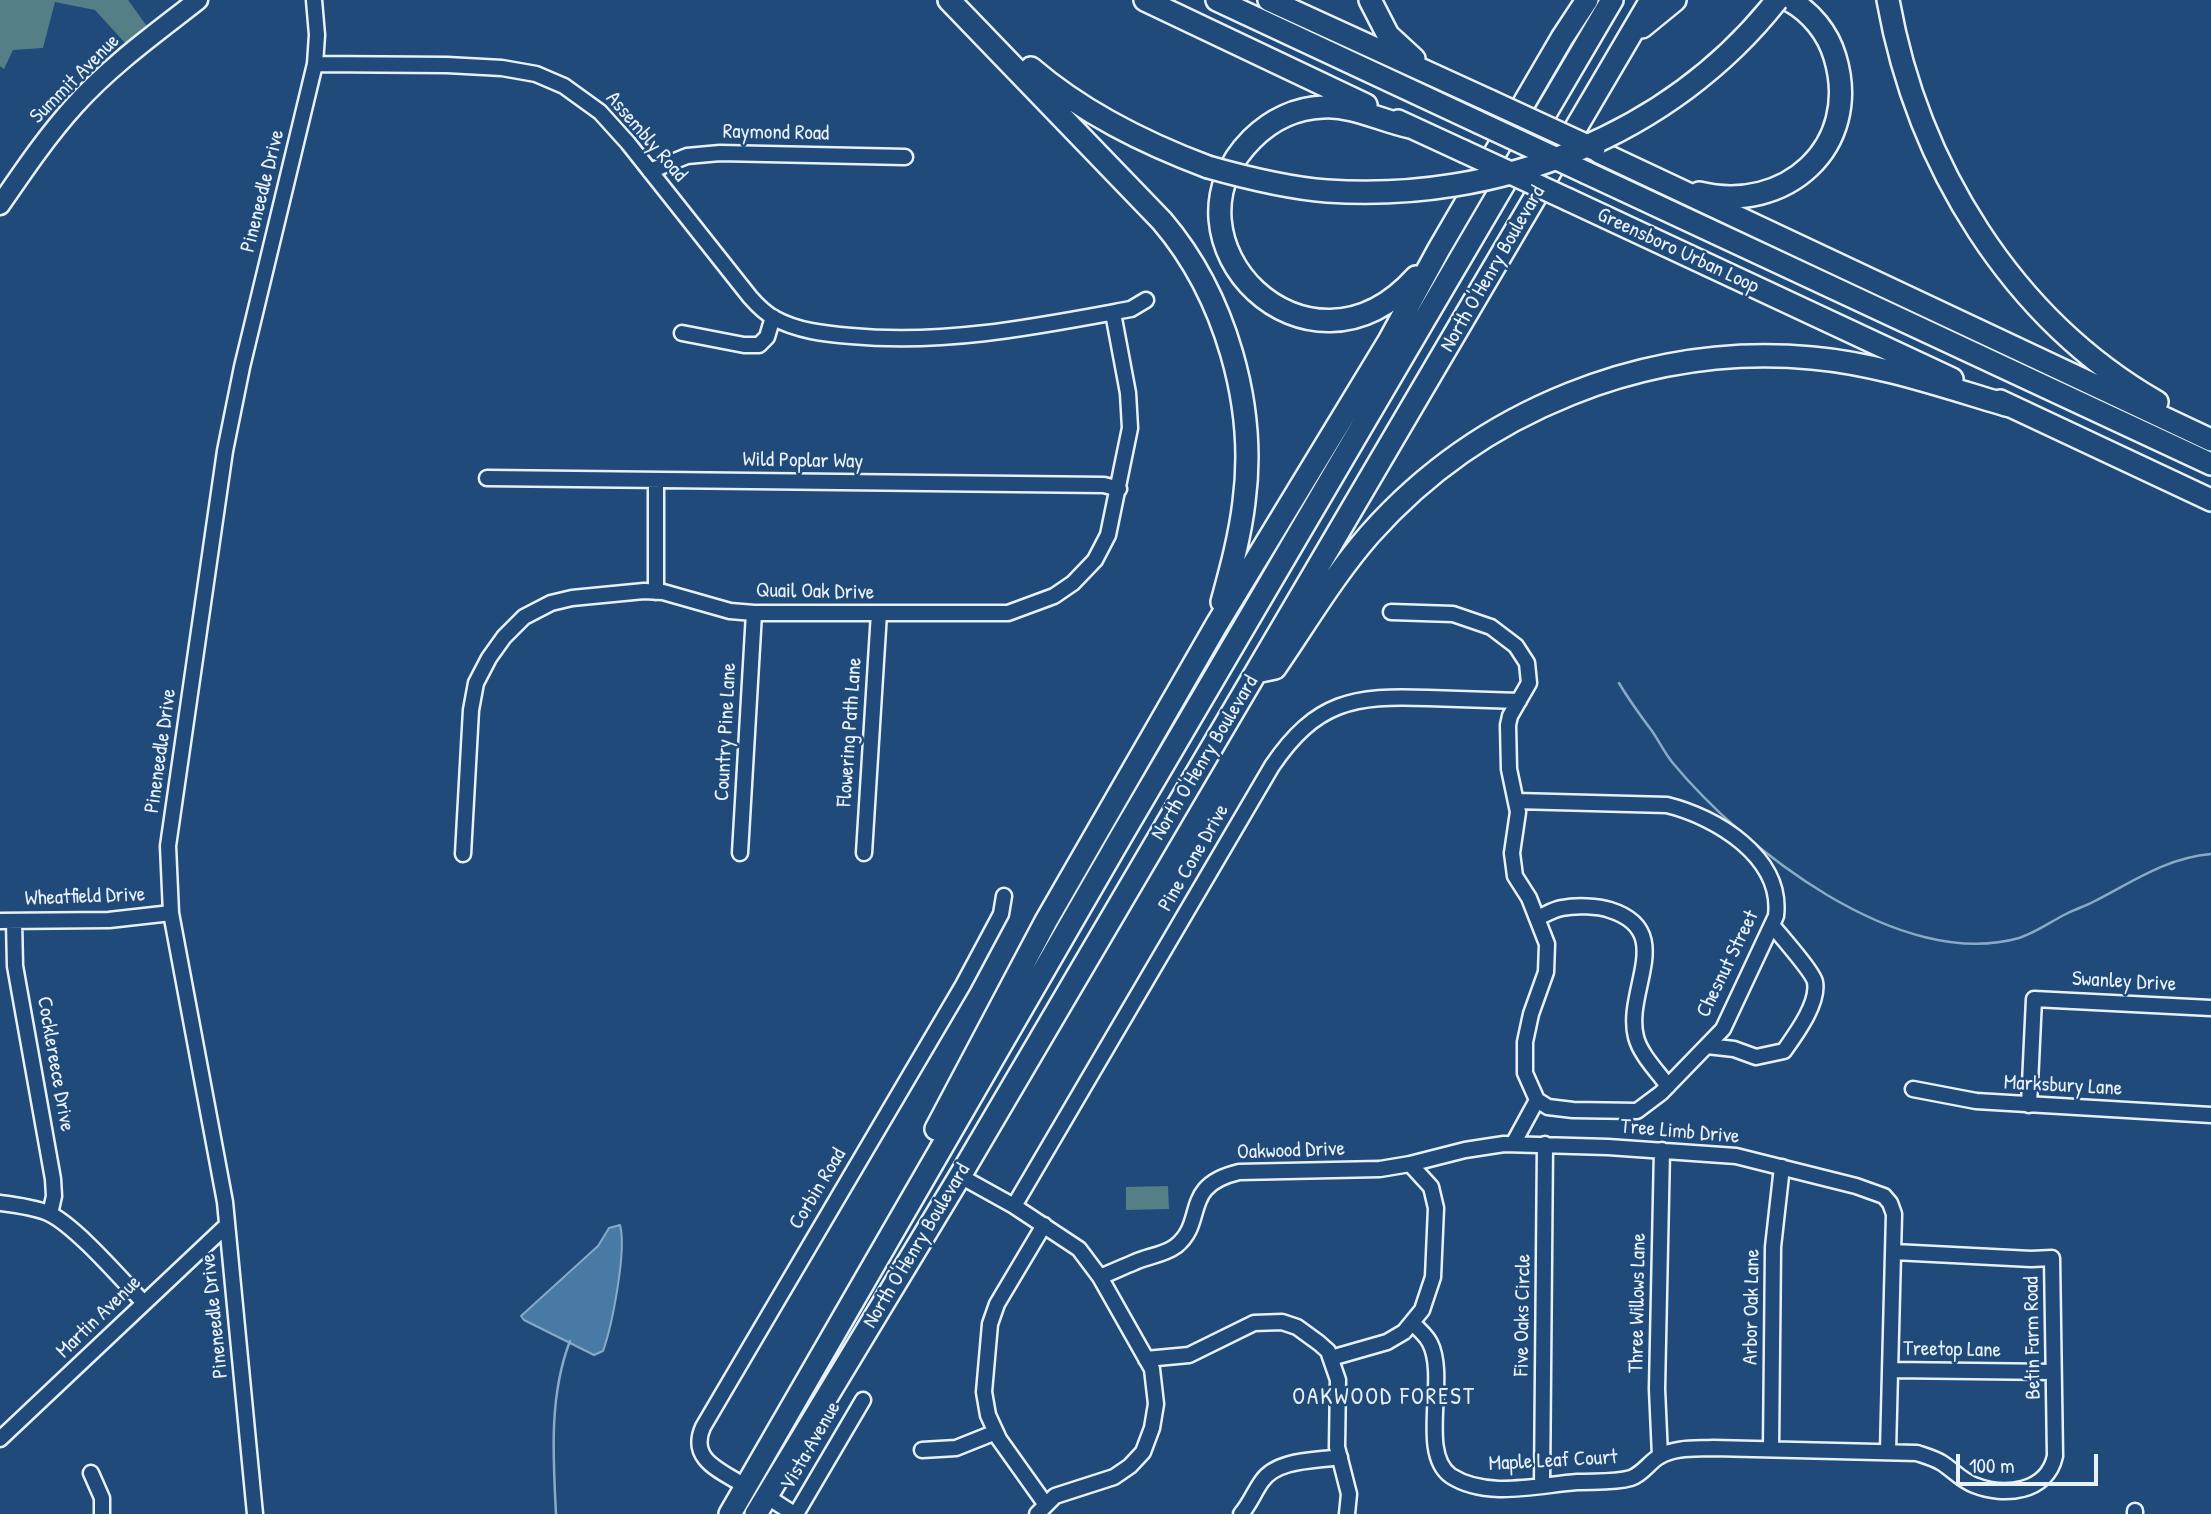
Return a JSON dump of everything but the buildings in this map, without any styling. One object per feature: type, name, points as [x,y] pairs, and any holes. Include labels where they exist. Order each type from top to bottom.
[{"type":"highway","points":[[951,0],[1038,75],[1074,101],[1138,138],[1208,167],[1286,186],[1362,192],[1433,189],[1468,184],[1524,170],[1595,143],[1660,106],[1720,60],[1777,0]]},
{"type":"highway","points":[[951,0],[1178,239],[1220,317],[1239,389],[1246,446],[1246,472],[1235,552],[1217,624]]},
{"type":"highway","name":"Greensboro Urban Loop","points":[[1145,0],[1410,127],[2211,500]]},
{"type":"highway","name":"Greensboro Urban Loop","points":[[1217,0],[2211,464]]},
{"type":"highway","points":[[1269,0],[1673,186],[1733,217],[2211,440]]},
{"type":"highway","points":[[1370,0],[1388,35],[1410,56],[1441,78]]},
{"type":"highway","points":[[1562,38],[1576,0]]},
{"type":"highway","points":[[843,1316],[889,1219],[1046,921],[1217,624],[1389,341],[1439,249],[1587,0]]},
{"type":"highway","name":"North O'Henry Boulevard","points":[[730,1514],[1122,835],[1612,0]]},
{"type":"highway","name":"North O'Henry Boulevard","points":[[761,1505],[960,1176],[1651,0]]},
{"type":"highway","points":[[1628,40],[1675,0]]},
{"type":"highway","points":[[1673,186],[1713,196],[1744,198],[1759,195],[1789,183],[1803,173],[1826,144],[1839,110],[1841,94],[1837,65],[1827,37],[1807,13],[1789,0]]},
{"type":"highway","points":[[1888,0],[1901,64],[1924,131],[1954,192],[1989,247],[2033,301],[2084,350],[2144,395],[2211,432]]},
{"type":"highway","points":[[1410,127],[1387,122],[1350,108],[1308,108],[1283,116],[1258,132],[1242,149],[1231,168],[1223,195],[1223,232],[1238,272],[1258,294],[1283,310],[1322,320],[1351,318],[1366,314],[1386,303],[1404,290],[1439,249]]},
{"type":"highway","points":[[1256,672],[1275,668],[1342,569],[1370,534],[1439,468],[1518,417],[1604,381],[1693,361],[1753,356],[1803,357],[1872,368],[2013,407]]},
{"type":"highway","points":[[743,1514],[749,1501],[746,1487]]},
{"type":"main road","name":"Summit Avenue","points":[[0,205],[40,146],[76,104],[109,71],[198,0]]},
{"type":"street","name":"Pineneedle Drive","points":[[255,1514],[225,1202],[172,913],[168,846],[225,452],[242,367],[316,64],[314,0]]},
{"type":"street","name":"Assembly Road","points":[[316,64],[476,66],[536,74],[565,86],[588,102],[612,125],[739,285],[772,317],[800,328],[826,333],[904,338],[985,334],[1113,313],[1138,307],[1146,300]]},
{"type":"street","name":"Raymond Road","points":[[650,171],[675,160],[703,153],[905,157]]},
{"type":"street","name":"Quail Oak Drive","points":[[463,854],[471,710],[476,683],[503,637],[524,617],[551,603],[596,594],[656,592],[717,608],[754,613],[1008,613],[1031,607],[1073,583],[1095,560],[1108,535],[1130,428],[1128,393],[1113,313]]},
{"type":"street","points":[[682,333],[744,345],[759,345],[767,337],[772,317]]},
{"type":"street","name":"Wild Poplar Way","points":[[487,478],[1104,485],[1119,489]]},
{"type":"street","points":[[656,480],[656,592]]},
{"type":"street","points":[[1391,612],[1453,614],[1491,627],[1517,646],[1527,663],[1529,682],[1510,716],[1508,725],[1509,769],[1518,812],[1512,853],[1515,876],[1529,898],[1547,944],[1546,972],[1531,1014],[1525,1042],[1525,1073],[1537,1100],[1513,1144]]},
{"type":"street","name":"Country Pine Lane","points":[[740,853],[754,613]]},
{"type":"street","name":"Flowering Path Lane","points":[[864,853],[879,613]]},
{"type":"street","name":"Pine Cone Drive","points":[[1014,1206],[1272,766],[1294,737],[1319,716],[1361,699],[1400,697],[1519,701]]},
{"type":"street","name":"Chesnut Street","points":[[1516,801],[1667,805],[1685,810],[1737,838],[1755,855],[1770,878],[1778,904],[1776,916],[1723,1029],[1668,1086],[1637,1111],[1573,1110],[1548,1107],[1537,1100]]},
{"type":"street","name":"Corbin Road","points":[[746,1487],[705,1458],[698,1447],[703,1427],[963,985],[1001,914],[1004,896]]},
{"type":"street","points":[[1537,918],[1563,907],[1603,908],[1626,915],[1639,926],[1644,943],[1644,958],[1634,1018],[1636,1038],[1668,1086]]},
{"type":"street","name":"Wheatfield Drive","points":[[7,921],[109,920],[172,913]]},
{"type":"street","name":"Cocklereece Drive","points":[[7,921],[53,1179],[54,1196],[50,1214]]},
{"type":"street","points":[[1707,1046],[1734,1049],[1756,1057],[1784,1051],[1801,1027],[1815,995],[1815,979],[1772,925]]},
{"type":"street","name":"Swanley Drive","points":[[2029,1105],[2034,999],[2211,1008]]},
{"type":"street","name":"Marksbury Lane","points":[[1913,1088],[1976,1101],[2211,1115]]},
{"type":"street","name":"Tree Limb Drive","points":[[1410,1164],[1465,1150],[1513,1144],[1736,1156],[1856,1186],[1884,1196],[1894,1214],[1894,1252]]},
{"type":"street","name":"Five Oaks Circle","points":[[1542,1486],[1545,1144]]},
{"type":"street","name":"Three Willows Lane","points":[[1660,1456],[1657,1388],[1662,1150]]},
{"type":"street","points":[[1331,1358],[1387,1342],[1404,1332],[1422,1310],[1433,1277],[1436,1208],[1431,1187],[1410,1164]]},
{"type":"street","name":"Oakwood Drive","points":[[1100,1277],[1175,1246],[1190,1228],[1200,1195],[1211,1183],[1224,1175],[1239,1172],[1363,1169],[1410,1164]]},
{"type":"street","name":"Arbor Oak Lane","points":[[1771,1449],[1773,1247],[1782,1167]]},
{"type":"street","points":[[960,1176],[1014,1206],[1044,1225],[1079,1249],[1100,1277],[1152,1369],[1156,1404],[1152,1428],[1143,1451],[1130,1466],[1114,1477],[1055,1496],[1041,1510],[996,1432],[988,1415],[984,1392],[989,1324],[1044,1225]]},
{"type":"street","points":[[0,1203],[20,1205],[50,1214],[75,1232],[144,1303]]},
{"type":"street","name":"Martin Avenue","points":[[0,1439],[227,1225]]},
{"type":"street","points":[[1888,1451],[1894,1252]]},
{"type":"street","name":"Betin Farm Road","points":[[1660,1456],[1684,1449],[1917,1453],[1931,1457],[1963,1480],[1980,1487],[2018,1490],[2033,1486],[2048,1474],[2055,1456],[2052,1258],[1894,1252]]},
{"type":"street","points":[[1146,1359],[1189,1355],[1254,1323],[1275,1322],[1303,1331],[1320,1343],[1331,1358],[1339,1388],[1337,1433],[1349,1494],[1347,1514]]},
{"type":"street","name":"Maple Leaf Court","points":[[1412,1323],[1426,1336],[1435,1356],[1436,1437],[1440,1465],[1451,1475],[1474,1486],[1505,1489],[1542,1486],[1630,1478],[1643,1472],[1660,1456]]},
{"type":"street","name":"Treetop Lane","points":[[1892,1370],[2053,1372]]},
{"type":"street","name":"Vista Avenue","points":[[761,1505],[795,1514],[863,1400]]},
{"type":"street","points":[[922,1450],[956,1448],[996,1432]]},
{"type":"street","points":[[1241,1514],[1263,1478],[1276,1468],[1340,1457]]},
{"type":"street","points":[[91,1473],[102,1497],[102,1514]]},
{"type":"green space","points":[[0,0],[128,0],[149,29],[127,45],[95,10],[55,2],[43,48],[13,50],[4,69],[0,66]]},
{"type":"green space","points":[[1168,1186],[1169,1209],[1126,1210],[1126,1187]]},
{"type":"water","points":[[620,1225],[620,1269],[603,1351],[594,1355],[524,1320],[521,1316],[598,1246],[609,1228]]},
{"type":"waterway","points":[[1619,683],[1672,762],[1702,796],[1739,831],[1827,895],[1875,920],[1924,937],[1973,944],[2019,938],[2165,865],[2211,854]]},
{"type":"waterway","points":[[556,1514],[554,1426],[559,1383],[570,1341]]},
{"type":"district","name":"OAKWOOD FOREST","points":[[1384,1398]]}]
